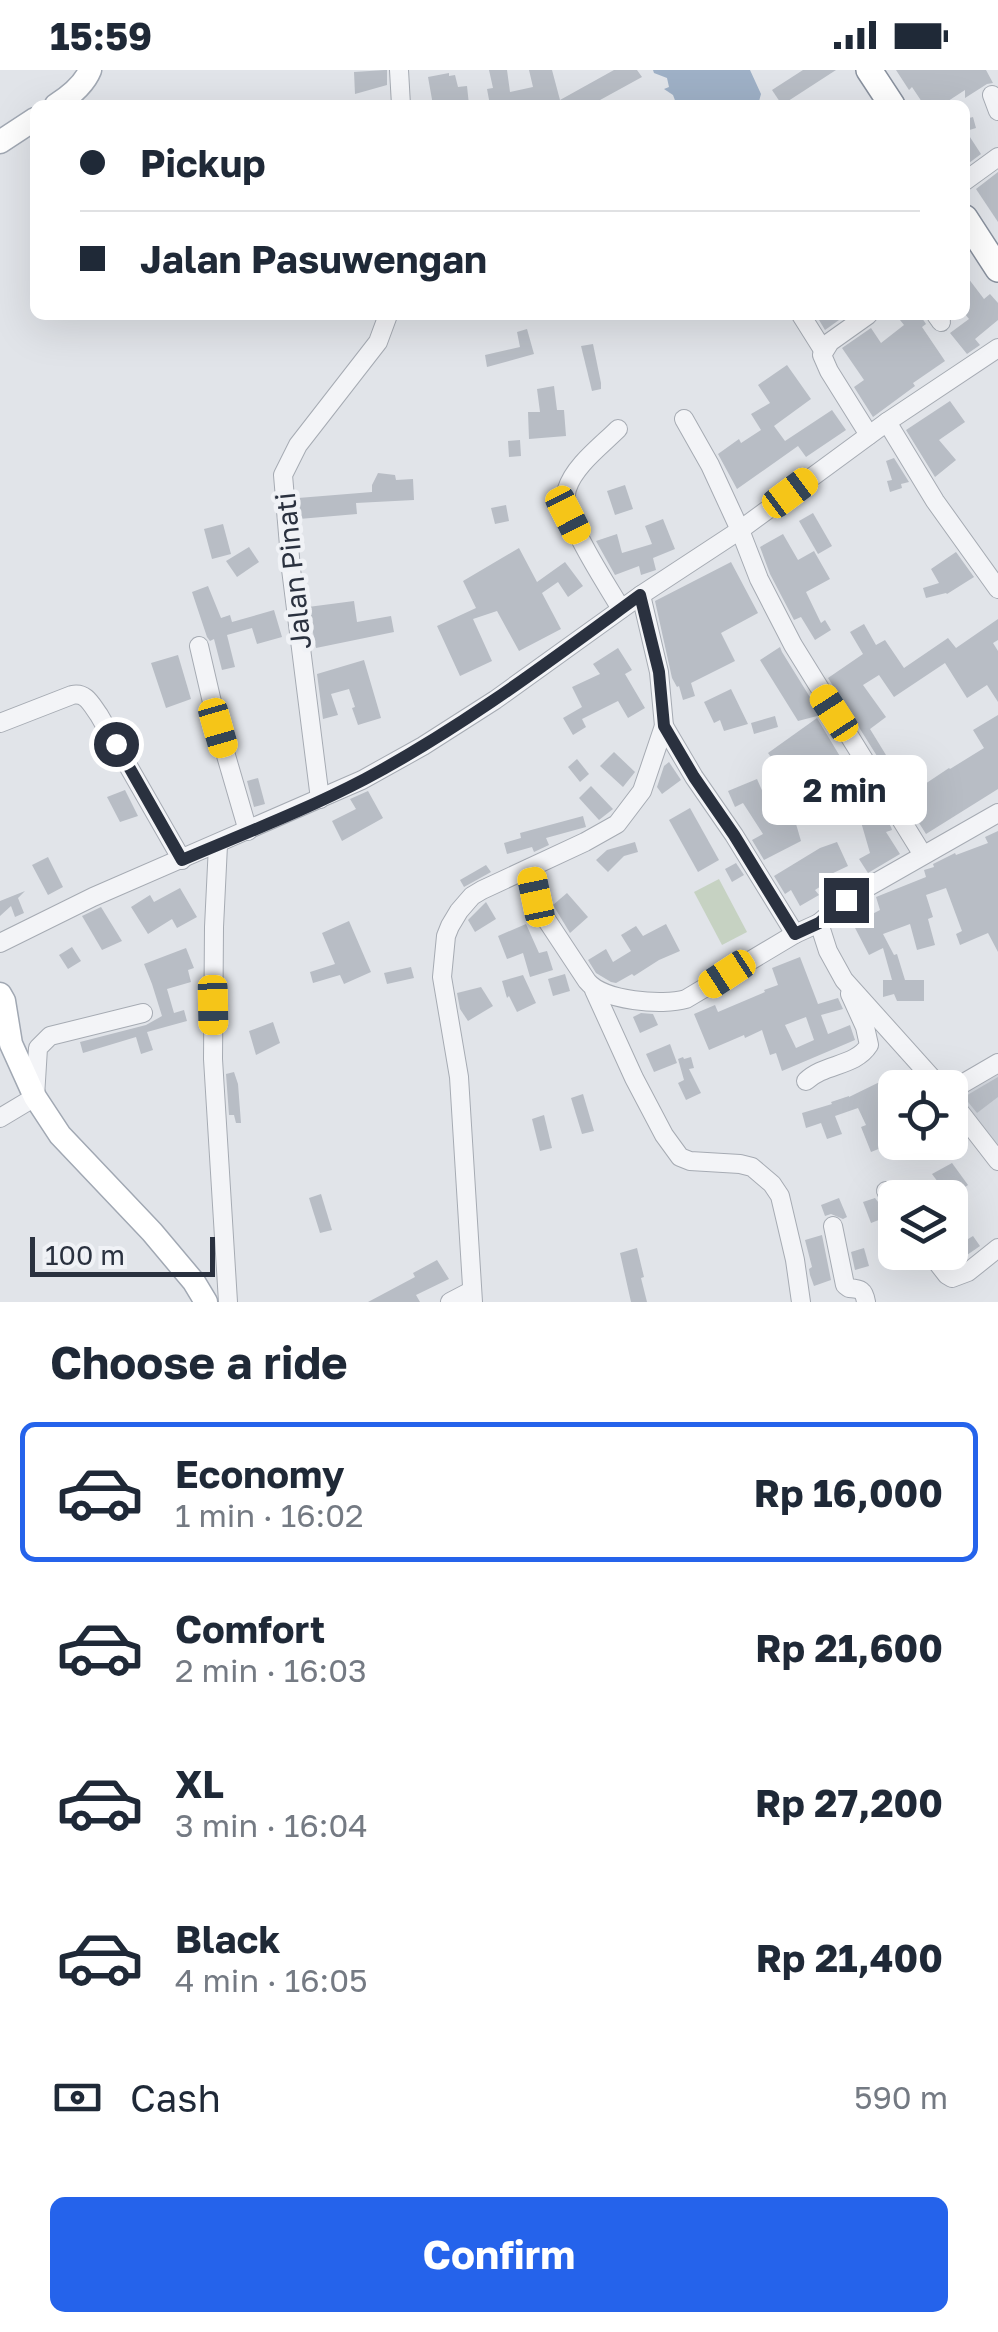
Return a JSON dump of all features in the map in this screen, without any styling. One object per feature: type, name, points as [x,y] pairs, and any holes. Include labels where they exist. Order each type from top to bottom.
[{"type":"highway","points":[[869,70],[889,100]]},
{"type":"highway","points":[[970,226],[998,268]]},
{"type":"main road","points":[[65,100],[90,70]]},
{"type":"main road","points":[[0,142],[30,122]]},
{"type":"main road","points":[[0,994],[11,1044],[35,1097],[60,1135],[152,1232],[206,1302]]},
{"type":"street","points":[[400,70],[400,100]]},
{"type":"street","points":[[970,177],[998,157]]},
{"type":"street","name":"Jalan Pinati","points":[[320,800],[283,475],[298,444],[378,342],[386,320]]},
{"type":"street","points":[[804,320],[823,350]]},
{"type":"street","points":[[861,320],[830,342],[822,355],[869,435]]},
{"type":"street","points":[[0,943],[93,897],[320,800],[422,746],[495,700],[640,595],[740,530],[887,422],[998,348]]},
{"type":"street","points":[[684,419],[710,465],[793,646],[922,854]]},
{"type":"street","points":[[887,422],[934,501],[998,589]]},
{"type":"street","points":[[618,429],[578,470],[565,501],[582,542],[621,609]]},
{"type":"street","points":[[450,1302],[472,1297],[459,1077],[442,977],[446,936],[472,896],[617,824],[642,790],[664,726],[659,672],[640,595]]},
{"type":"street","points":[[199,646],[248,832]]},
{"type":"street","points":[[0,723],[66,696],[83,695],[99,715],[182,860]]},
{"type":"street","points":[[664,726],[795,934]]},
{"type":"street","points":[[594,990],[609,996],[676,1002],[698,993],[819,923],[846,900],[922,854],[998,814]]},
{"type":"street","points":[[218,844],[214,1059],[228,1302]]},
{"type":"street","points":[[530,868],[544,916],[594,990],[634,1078],[680,1157],[752,1167],[780,1196],[800,1302]]},
{"type":"street","points":[[806,1081],[822,1069],[862,1056],[869,1045],[865,1027],[819,923]]},
{"type":"street","points":[[844,980],[925,1070]]},
{"type":"street","points":[[0,1118],[35,1097],[38,1048],[50,1036],[143,1013]]},
{"type":"street","points":[[968,1083],[998,1063]]},
{"type":"street","points":[[968,1120],[998,1161]]},
{"type":"street","points":[[833,1226],[846,1285],[863,1291],[866,1302]]},
{"type":"street","points":[[943,1270],[952,1278],[968,1272],[998,1248]]},
{"type":"shaded area","points":[[998,1063],[998,1161],[968,1117],[968,1080]]},
{"type":"green space","points":[[719,879],[747,932],[722,945],[694,892]]},
{"type":"water","points":[[653,70],[750,70],[761,94],[759,100],[675,100],[664,89],[669,87],[667,78]]},
{"type":"building","points":[[387,70],[387,85],[355,94],[354,72]]},
{"type":"building","points":[[489,70],[507,70],[510,92],[533,87],[529,70],[552,70],[560,100],[489,100],[487,89],[493,88]]},
{"type":"building","points":[[614,70],[637,70],[642,77],[600,100],[560,100]]},
{"type":"building","points":[[803,70],[836,70],[790,100],[779,100],[772,90]]},
{"type":"building","points":[[896,70],[986,70],[993,83],[965,98],[965,90],[950,100],[921,100],[912,87],[909,90]]},
{"type":"building","points":[[455,75],[458,87],[467,86],[468,100],[432,100],[428,77]]},
{"type":"building","points":[[970,137],[981,154],[970,162]]},
{"type":"building","points":[[998,172],[998,222],[976,189]]},
{"type":"building","points":[[970,281],[984,299],[990,294],[998,303],[998,320],[975,339],[980,345],[967,354],[950,333],[970,320]]},
{"type":"building","points":[[819,320],[839,320],[825,330]]},
{"type":"building","points":[[900,320],[923,320],[926,324],[922,327],[945,361],[873,417],[854,387],[864,380],[842,348],[871,328],[881,343],[904,325]]},
{"type":"building","points":[[527,329],[534,354],[487,367],[485,355],[520,347],[517,332]]},
{"type":"building","points":[[593,344],[601,389],[592,391],[581,346]]},
{"type":"building","points":[[787,365],[811,399],[774,426],[785,441],[832,410],[846,430],[806,457],[798,446],[737,489],[718,454],[761,430],[751,414],[770,403],[758,385]]},
{"type":"building","points":[[554,386],[557,410],[564,410],[566,436],[529,439],[528,412],[540,412],[537,389]]},
{"type":"building","points":[[950,401],[965,422],[939,440],[956,460],[935,477],[906,430]]},
{"type":"building","points":[[520,440],[521,456],[509,457],[508,441]]},
{"type":"building","points":[[894,458],[909,482],[890,492],[887,481],[892,480],[886,461]]},
{"type":"building","points":[[378,473],[395,475],[396,480],[413,479],[414,500],[356,503],[357,514],[299,519],[298,498],[372,492]]},
{"type":"building","points":[[625,485],[633,509],[615,515],[607,491]]},
{"type":"building","points":[[506,505],[509,521],[495,524],[491,508]]},
{"type":"building","points":[[813,513],[832,546],[818,554],[799,521]]},
{"type":"building","points":[[663,519],[675,549],[653,558],[656,570],[641,575],[639,566],[615,575],[596,541],[617,534],[622,553],[652,544],[645,526]]},
{"type":"building","points":[[223,524],[231,554],[212,559],[204,529]]},
{"type":"building","points":[[783,534],[798,560],[814,551],[830,579],[806,592],[821,623],[825,620],[831,630],[815,640],[801,617],[794,620],[760,547]]},
{"type":"building","points":[[249,547],[259,562],[237,577],[226,561]]},
{"type":"building","points":[[519,548],[537,582],[565,562],[583,586],[568,597],[558,582],[542,593],[561,629],[519,651],[497,611],[473,619],[492,661],[460,676],[437,626],[476,608],[463,581]]},
{"type":"building","points":[[956,552],[974,577],[947,594],[926,598],[923,588],[939,583],[931,569]]},
{"type":"building","points":[[731,562],[758,613],[721,633],[735,661],[691,683],[695,696],[683,700],[672,678],[655,601]]},
{"type":"building","points":[[208,586],[221,618],[230,615],[232,622],[274,610],[282,637],[257,644],[252,628],[227,635],[235,667],[222,670],[214,639],[210,641],[207,637],[192,592]]},
{"type":"building","points":[[354,601],[357,622],[391,616],[394,632],[316,648],[308,607]]},
{"type":"building","points":[[998,619],[998,640],[993,643],[998,651],[998,702],[987,685],[967,698],[945,663],[894,697],[879,675],[863,685],[886,717],[870,729],[910,794],[984,748],[973,730],[998,715],[998,789],[926,834],[828,678],[863,654],[850,632],[864,624],[876,645],[885,640],[904,668],[948,638],[956,648]]},
{"type":"building","points":[[780,647],[821,715],[798,721],[760,660]]},
{"type":"building","points":[[618,648],[632,670],[625,674],[645,708],[628,718],[618,701],[582,719],[586,727],[573,735],[563,718],[582,707],[572,687],[600,674],[593,664]]},
{"type":"building","points":[[178,655],[191,699],[166,708],[151,663]]},
{"type":"building","points":[[364,660],[381,718],[358,725],[349,689],[331,694],[338,715],[323,719],[317,674]]},
{"type":"building","points":[[731,689],[748,724],[724,731],[720,720],[714,723],[704,702]]},
{"type":"building","points":[[775,716],[778,727],[754,734],[751,723]]},
{"type":"building","points":[[817,718],[856,783],[862,781],[869,801],[872,799],[884,821],[887,820],[892,830],[886,832],[900,854],[868,873],[859,859],[870,853],[861,822],[848,800],[840,803],[830,776],[791,805],[801,841],[764,860],[752,840],[763,834],[743,803],[735,807],[728,791],[757,779],[764,795],[790,783],[768,753]]},
{"type":"building","points":[[614,752],[635,772],[623,787],[600,766]]},
{"type":"building","points":[[577,759],[589,774],[580,782],[568,767]]},
{"type":"building","points":[[669,762],[681,780],[662,794],[657,787]]},
{"type":"building","points":[[258,778],[265,804],[254,807],[247,781]]},
{"type":"building","points":[[591,786],[613,809],[599,820],[579,798]]},
{"type":"building","points":[[125,790],[138,816],[120,822],[107,797]]},
{"type":"building","points":[[368,791],[383,818],[342,841],[332,821],[356,809],[350,799]]},
{"type":"building","points":[[690,808],[719,860],[698,872],[669,820]]},
{"type":"building","points":[[583,816],[586,827],[546,838],[549,845],[534,852],[532,847],[507,854],[504,843],[521,838],[520,833]]},
{"type":"building","points":[[998,831],[998,952],[988,933],[960,945],[956,934],[962,931],[946,888],[926,895],[935,945],[917,950],[910,924],[883,934],[894,955],[897,954],[905,980],[924,980],[924,1001],[897,1001],[894,994],[883,997],[883,980],[892,980],[883,948],[869,955],[853,924],[880,910],[876,897],[926,877],[924,870],[934,867],[933,864],[988,843],[985,837]]},
{"type":"building","points":[[635,842],[638,852],[624,856],[608,872],[596,860],[607,850]]},
{"type":"building","points":[[837,842],[848,866],[829,875],[832,879],[815,890],[819,895],[800,906],[791,890],[785,894],[774,876]]},
{"type":"building","points":[[48,857],[63,887],[48,895],[32,865]]},
{"type":"building","points":[[736,863],[744,875],[732,882],[725,869]]},
{"type":"building","points":[[486,865],[491,872],[464,887],[460,880]]},
{"type":"building","points":[[180,888],[197,917],[177,928],[172,919],[148,934],[131,907],[150,895],[154,902]]},
{"type":"building","points":[[25,891],[18,898],[24,913],[15,917],[11,906],[0,916],[0,901]]},
{"type":"building","points":[[567,893],[588,917],[570,933],[553,905]]},
{"type":"building","points":[[486,902],[496,919],[475,932],[468,920]]},
{"type":"building","points":[[101,907],[122,941],[102,950],[82,916]]},
{"type":"building","points":[[349,921],[371,972],[344,984],[340,975],[313,983],[310,972],[335,964],[322,933]]},
{"type":"building","points":[[526,924],[539,953],[547,951],[553,970],[530,977],[523,953],[507,959],[498,936]]},
{"type":"building","points":[[666,924],[680,951],[634,976],[611,982],[596,973],[588,960],[606,949],[613,962],[631,951],[621,935],[636,926],[643,936]]},
{"type":"building","points":[[72,947],[81,961],[68,969],[59,955]]},
{"type":"building","points":[[186,948],[194,968],[188,970],[191,982],[167,989],[174,1013],[184,1010],[187,1021],[147,1032],[153,1050],[141,1054],[136,1037],[83,1053],[80,1042],[146,1025],[162,1016],[144,964]]},
{"type":"building","points":[[800,957],[818,1004],[838,998],[843,1009],[821,1015],[828,1034],[850,1025],[855,1040],[782,1071],[776,1053],[770,1055],[762,1030],[709,1050],[694,1014],[715,1005],[718,1012],[778,985],[772,968]],"holes":[[[806,1017],[814,1040],[796,1048],[785,1025]]]},
{"type":"building","points":[[411,967],[414,978],[387,984],[384,973]]},
{"type":"building","points":[[565,974],[570,991],[553,996],[548,979]]},
{"type":"building","points":[[523,975],[536,1003],[517,1012],[502,981]]},
{"type":"building","points":[[481,987],[493,1006],[468,1021],[460,1009],[457,993]]},
{"type":"building","points":[[653,1014],[658,1025],[640,1033],[633,1017]]},
{"type":"building","points":[[273,1022],[280,1043],[256,1055],[249,1031]]},
{"type":"building","points":[[670,1044],[677,1063],[654,1072],[646,1054]]},
{"type":"building","points":[[691,1057],[694,1068],[689,1069],[701,1093],[686,1100],[678,1083],[684,1080],[678,1059]]},
{"type":"building","points":[[234,1072],[241,1123],[229,1115],[226,1074]]},
{"type":"building","points":[[998,1077],[998,1097],[977,1113],[968,1102],[968,1095]]},
{"type":"building","points":[[878,1083],[878,1149],[871,1152],[858,1108],[835,1116],[842,1134],[827,1139],[821,1123],[806,1128],[802,1113]]},
{"type":"building","points":[[583,1094],[594,1131],[582,1134],[571,1098]]},
{"type":"building","points":[[544,1115],[552,1148],[540,1151],[532,1119]]},
{"type":"building","points":[[952,1163],[964,1180],[936,1180],[932,1174]]},
{"type":"building","points":[[321,1194],[332,1230],[320,1233],[309,1198]]},
{"type":"building","points":[[839,1198],[847,1217],[825,1216],[821,1205]]},
{"type":"building","points":[[875,1198],[878,1220],[871,1223],[863,1202]]},
{"type":"building","points":[[822,1235],[831,1280],[814,1286],[805,1240]]},
{"type":"building","points":[[973,1236],[980,1246],[968,1254],[968,1239]]},
{"type":"building","points":[[637,1248],[647,1302],[631,1302],[620,1253]]},
{"type":"building","points":[[864,1248],[869,1266],[855,1270],[851,1252]]},
{"type":"building","points":[[437,1260],[449,1279],[416,1295],[420,1302],[368,1302],[415,1277],[413,1273]]},
{"type":"route","points":[[116,744],[182,860],[362,780],[422,746],[495,700],[640,595],[659,672],[664,726],[795,934],[819,923],[846,900]]}]
